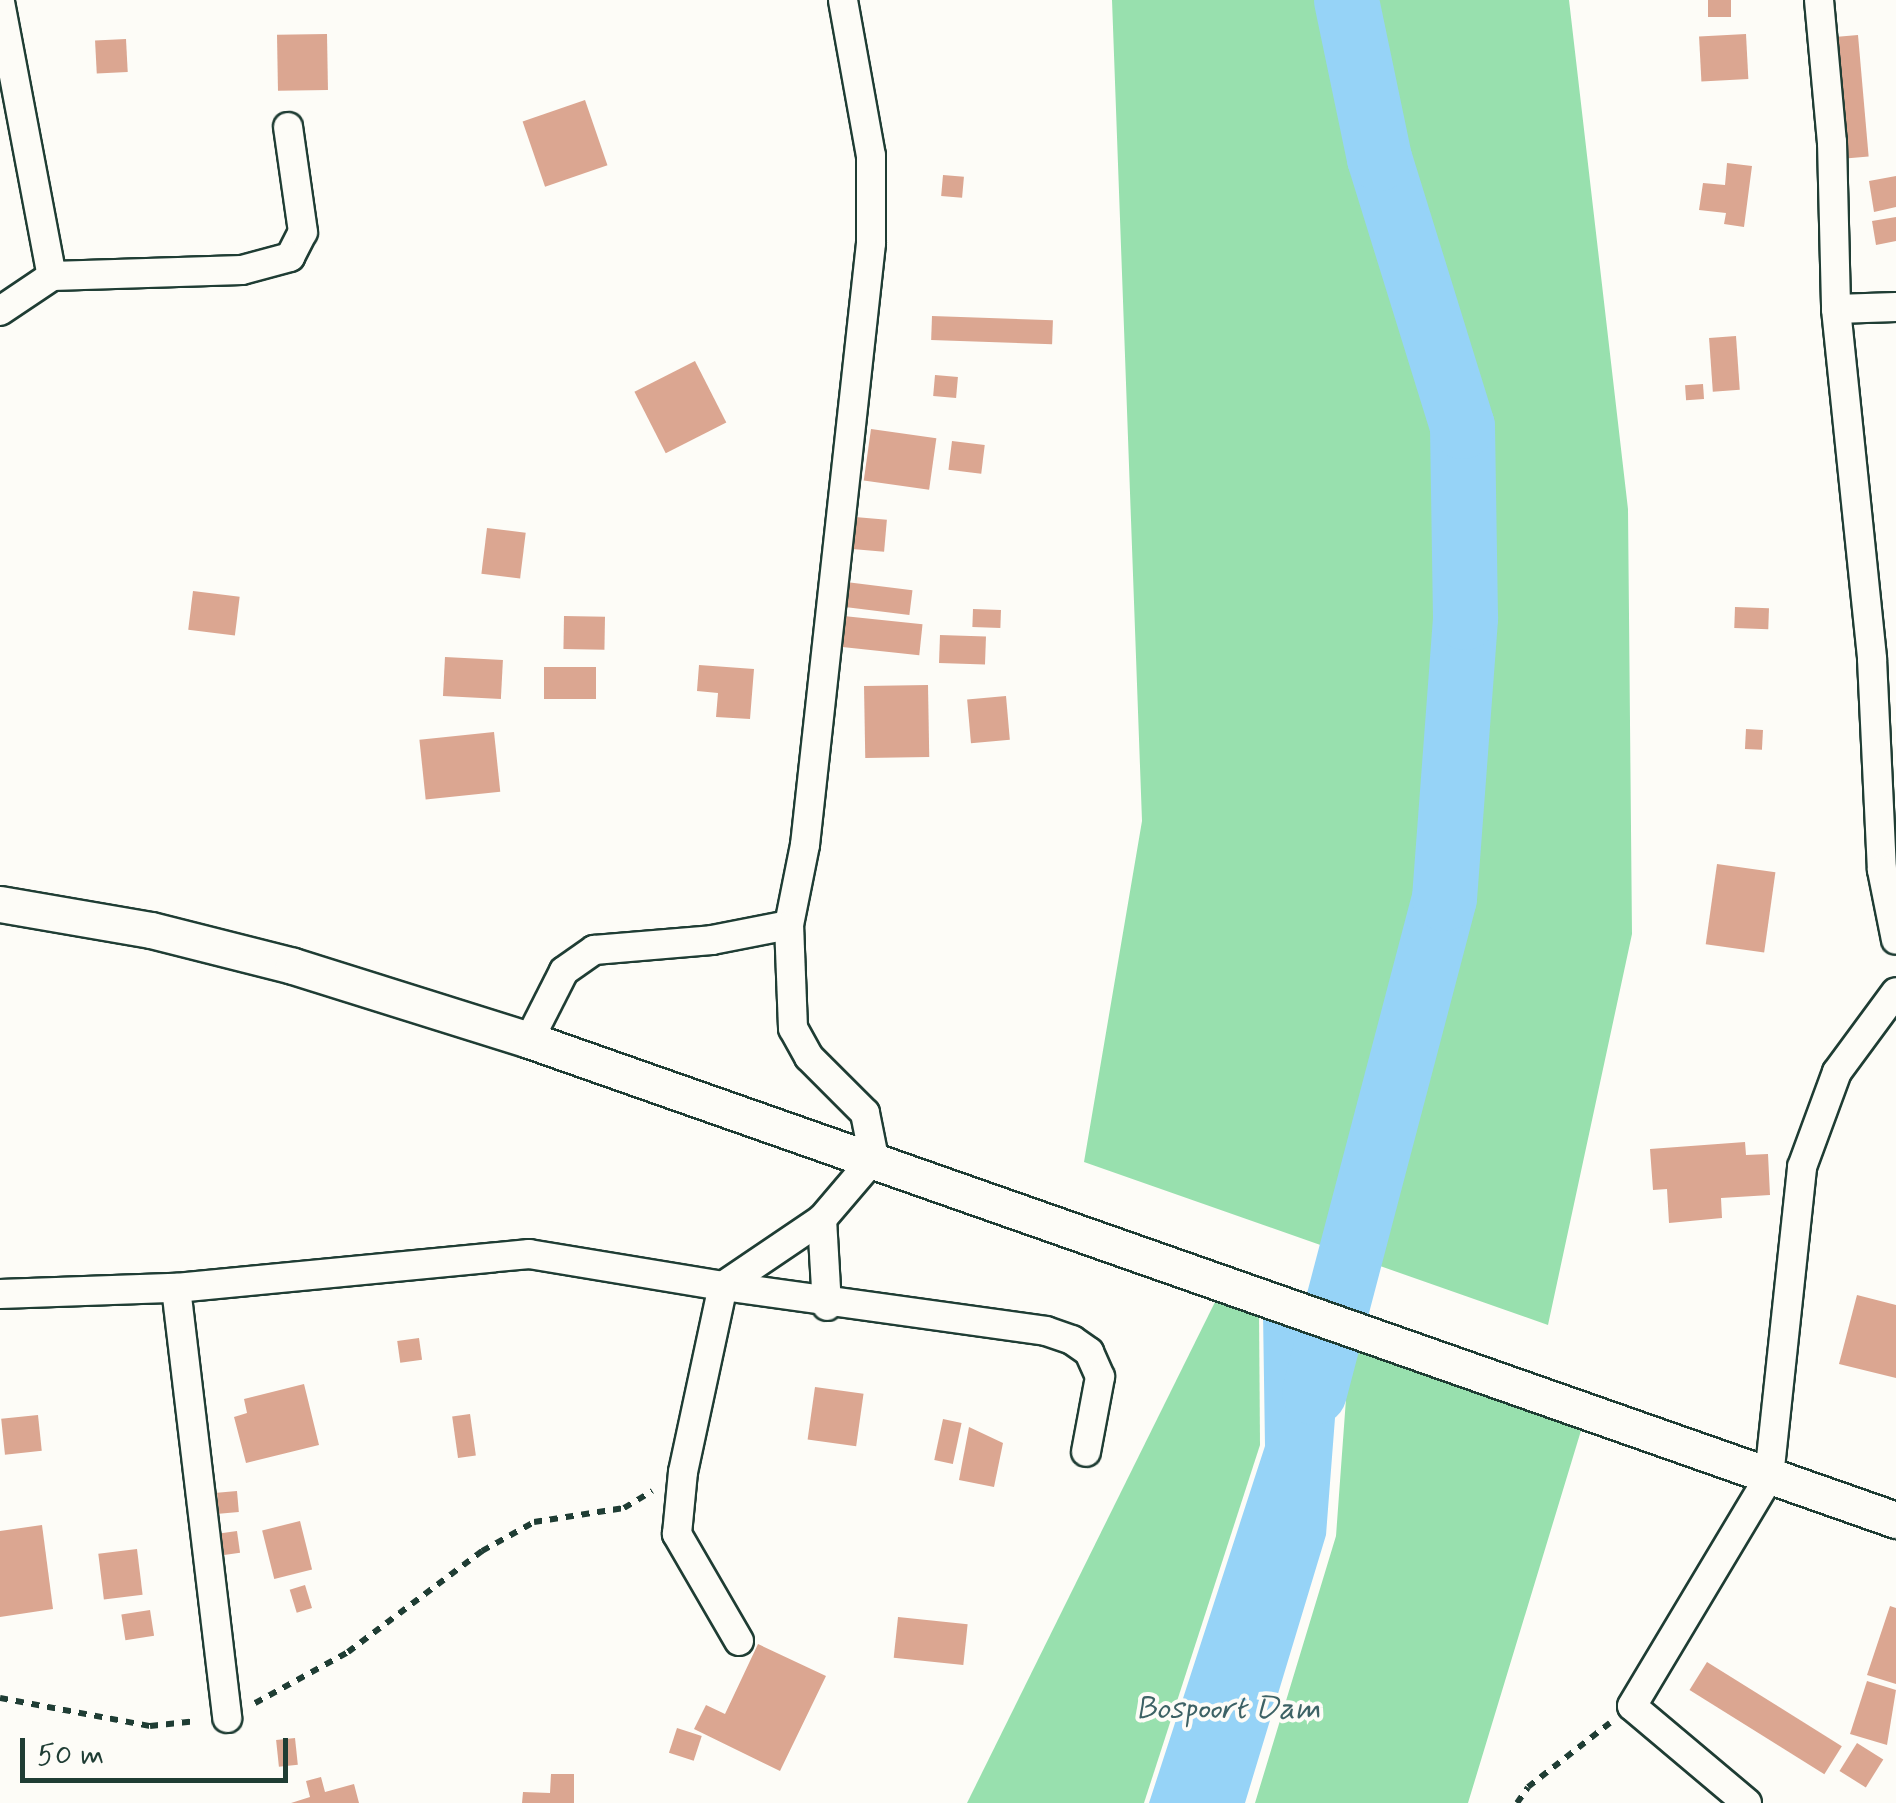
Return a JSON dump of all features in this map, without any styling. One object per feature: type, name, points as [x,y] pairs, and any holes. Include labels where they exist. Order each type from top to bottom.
[{"type":"street","points":[[843,0],[871,156],[871,243],[805,844],[789,925],[793,1028],[809,1057],[865,1113],[874,1158]]},
{"type":"street","points":[[1819,0],[1832,142],[1836,310],[1872,659],[1882,870],[1896,940]]},
{"type":"street","points":[[0,2],[52,276]]},
{"type":"street","points":[[0,311],[52,276],[242,270],[290,257],[303,232],[288,127]]},
{"type":"street","points":[[1836,310],[1896,306]]},
{"type":"street","points":[[0,904],[151,930],[293,966],[529,1040],[1190,1270],[1496,1383],[1896,1520]]},
{"type":"street","points":[[529,1040],[564,971],[594,950],[712,940],[789,925]]},
{"type":"street","points":[[1746,1803],[1632,1706],[1769,1477],[1802,1167],[1837,1072],[1896,992]]},
{"type":"street","points":[[739,1641],[676,1534],[683,1472],[723,1286],[822,1219],[874,1158]]},
{"type":"street","points":[[822,1219],[828,1306]]},
{"type":"street","points":[[0,1294],[176,1288],[529,1254],[828,1306],[1046,1331],[1072,1340],[1088,1352],[1100,1376],[1086,1452]]},
{"type":"street","points":[[176,1288],[227,1718]]},
{"type":"path","points":[[0,1698],[150,1726],[227,1718],[348,1652],[482,1551],[534,1522],[624,1508],[683,1472]]},
{"type":"path","points":[[1518,1803],[1528,1787],[1632,1706]]},
{"type":"green space","points":[[1112,0],[1569,0],[1628,509],[1632,934],[1548,1325],[1084,1162],[1142,821]]},
{"type":"green space","points":[[1217,1298],[1259,1312],[1260,1445],[1144,1803],[967,1803]]},
{"type":"green space","points":[[1350,1344],[1583,1424],[1468,1803],[1255,1803],[1336,1536]]},
{"type":"water","name":"Bospoort Dam","points":[[1263,1313],[1341,1340],[1326,1535],[1245,1803],[1149,1803],[1265,1446]]},
{"type":"building","points":[[1708,0],[1731,0],[1731,17],[1708,17]]},
{"type":"building","points":[[327,34],[328,90],[278,91],[277,35]]},
{"type":"building","points":[[1746,34],[1748,79],[1701,81],[1699,36]]},
{"type":"building","points":[[1858,35],[1869,157],[1840,159],[1829,38]]},
{"type":"building","points":[[126,39],[128,72],[97,74],[95,41]]},
{"type":"building","points":[[585,100],[607,165],[545,187],[523,121]]},
{"type":"building","points":[[1727,163],[1752,166],[1744,227],[1724,224],[1726,213],[1699,210],[1703,183],[1725,185]]},
{"type":"building","points":[[943,175],[964,177],[962,198],[941,196]]},
{"type":"building","points":[[1896,176],[1896,207],[1874,212],[1869,181]]},
{"type":"building","points":[[1896,217],[1896,241],[1876,245],[1872,221]]},
{"type":"building","points":[[932,316],[1053,320],[1052,344],[931,340]]},
{"type":"building","points":[[1736,336],[1740,390],[1713,392],[1709,338]]},
{"type":"building","points":[[695,361],[726,422],[666,453],[634,392]]},
{"type":"building","points":[[935,375],[958,377],[956,398],[933,396]]},
{"type":"building","points":[[1703,384],[1704,399],[1686,400],[1685,385]]},
{"type":"building","points":[[871,429],[936,438],[929,490],[864,480]]},
{"type":"building","points":[[952,441],[985,445],[981,474],[948,470]]},
{"type":"building","points":[[855,517],[887,520],[884,552],[852,549]]},
{"type":"building","points":[[487,528],[526,533],[520,578],[481,574]]},
{"type":"building","points":[[838,581],[912,590],[909,615],[835,606]]},
{"type":"building","points":[[193,591],[240,597],[235,635],[188,630]]},
{"type":"building","points":[[1735,607],[1769,608],[1768,629],[1734,628]]},
{"type":"building","points":[[973,609],[1001,610],[1000,628],[972,627]]},
{"type":"building","points":[[834,615],[923,624],[919,655],[831,646]]},
{"type":"building","points":[[564,616],[605,617],[604,650],[563,649]]},
{"type":"building","points":[[940,635],[986,637],[985,665],[939,663]]},
{"type":"building","points":[[445,657],[503,660],[501,699],[443,696]]},
{"type":"building","points":[[699,665],[754,669],[750,719],[716,717],[718,693],[697,691]]},
{"type":"building","points":[[544,667],[596,667],[596,699],[544,699]]},
{"type":"building","points":[[928,685],[929,757],[865,758],[864,686]]},
{"type":"building","points":[[1006,696],[1010,740],[971,743],[967,699]]},
{"type":"building","points":[[1746,729],[1763,730],[1762,750],[1745,749]]},
{"type":"building","points":[[494,732],[500,792],[426,800],[419,740]]},
{"type":"building","points":[[1717,864],[1775,872],[1764,952],[1706,944]]},
{"type":"building","points":[[1745,1142],[1746,1155],[1768,1154],[1770,1195],[1721,1198],[1722,1218],[1669,1223],[1667,1189],[1653,1190],[1650,1149]]},
{"type":"building","points":[[1857,1295],[1896,1305],[1896,1378],[1839,1364]]},
{"type":"building","points":[[419,1338],[422,1360],[400,1363],[397,1341]]},
{"type":"building","points":[[304,1384],[319,1445],[246,1463],[234,1417],[247,1413],[244,1399]]},
{"type":"building","points":[[815,1387],[864,1394],[856,1446],[808,1439]]},
{"type":"building","points":[[470,1414],[476,1456],[458,1458],[452,1417]]},
{"type":"building","points":[[38,1415],[42,1451],[5,1455],[1,1419]]},
{"type":"building","points":[[943,1419],[962,1423],[953,1464],[934,1460]]},
{"type":"building","points":[[969,1427],[1003,1443],[994,1487],[959,1480]]},
{"type":"building","points":[[237,1491],[239,1512],[219,1514],[217,1493]]},
{"type":"building","points":[[300,1521],[312,1570],[274,1579],[262,1530]]},
{"type":"building","points":[[42,1525],[53,1609],[0,1617],[0,1531]]},
{"type":"building","points":[[237,1531],[240,1553],[224,1555],[221,1533]]},
{"type":"building","points":[[137,1549],[143,1595],[104,1599],[98,1554]]},
{"type":"building","points":[[305,1585],[312,1608],[297,1613],[290,1590]]},
{"type":"building","points":[[1890,1606],[1896,1608],[1896,1684],[1867,1675]]},
{"type":"building","points":[[150,1610],[154,1636],[125,1640],[121,1615]]},
{"type":"building","points":[[898,1617],[968,1624],[963,1665],[894,1658]]},
{"type":"building","points":[[758,1644],[826,1676],[780,1771],[694,1729],[706,1705],[725,1714]]},
{"type":"building","points":[[1707,1662],[1842,1746],[1824,1774],[1690,1690]]},
{"type":"building","points":[[1867,1681],[1896,1690],[1887,1745],[1850,1734]]},
{"type":"building","points":[[677,1728],[702,1736],[694,1761],[669,1753]]},
{"type":"building","points":[[295,1738],[298,1765],[279,1767],[276,1740]]},
{"type":"building","points":[[1857,1743],[1883,1759],[1866,1787],[1840,1771]]},
{"type":"building","points":[[551,1774],[574,1774],[574,1803],[522,1803],[523,1792],[550,1793]]},
{"type":"building","points":[[321,1777],[325,1792],[354,1784],[359,1803],[291,1803],[310,1797],[306,1781]]},
{"type":"waterway","points":[[1314,1392],[1444,898],[1465,617],[1462,426],[1379,158],[1346,0]]}]
